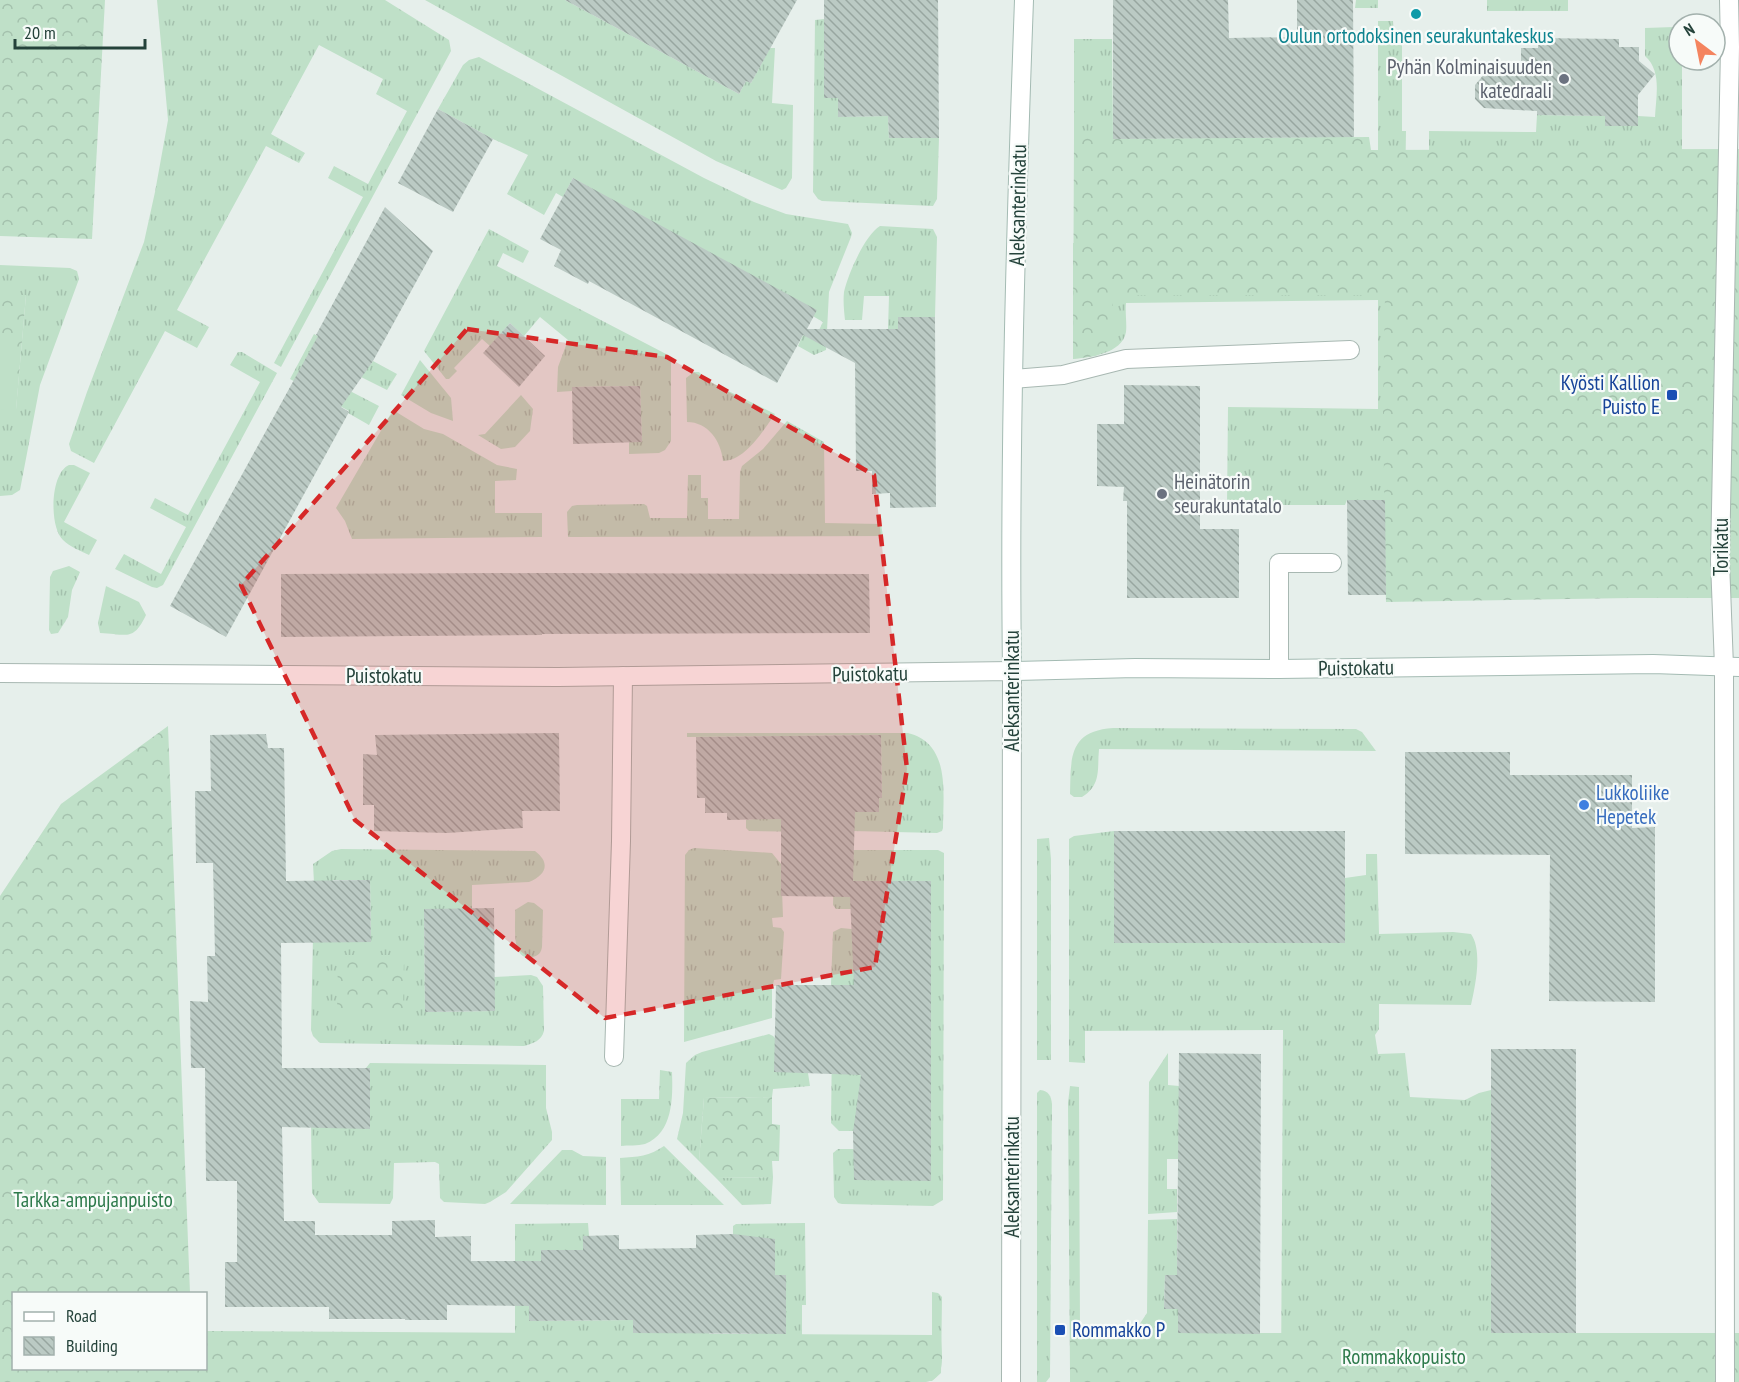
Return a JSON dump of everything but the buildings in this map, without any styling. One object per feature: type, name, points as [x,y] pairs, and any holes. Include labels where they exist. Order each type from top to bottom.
[{"type":"street","name":"Aleksanterinkatu","points":[[1011,1382],[1011,571],[1017,215],[1024,0]]},
{"type":"street","name":"Torikatu","points":[[1725,1382],[1731,667],[1720,561],[1729,0]]},
{"type":"street","points":[[1014,379],[1063,375],[1126,359],[1350,350]]},
{"type":"street","points":[[1279,669],[1279,563],[1332,563]]},
{"type":"street","name":"Puistokatu","points":[[0,674],[623,676],[1135,668],[1279,669],[1653,664],[1731,667]]},
{"type":"street","points":[[614,1058],[621,842],[623,676]]},
{"type":"highlighted area","points":[[467,329],[667,357],[874,475],[907,769],[875,967],[605,1018],[355,820],[241,585]]},
{"type":"green space","points":[[0,0],[105,0],[92,239],[0,236]]},
{"type":"green space","points":[[157,0],[385,0],[449,40],[451,51],[281,367],[274,363],[363,197],[328,178],[334,166],[368,184],[407,111],[376,94],[383,79],[319,45],[271,134],[305,153],[299,163],[266,146],[177,310],[209,327],[197,348],[165,331],[94,463],[71,451],[69,444],[144,242],[155,192],[168,120]]},
{"type":"green space","points":[[425,0],[565,0],[739,94],[746,81],[751,83],[770,48],[775,48],[772,103],[793,105],[792,178],[782,190],[716,161]]},
{"type":"green space","points":[[1356,0],[1378,0],[1378,8],[1355,8]]},
{"type":"green space","points":[[1487,0],[1568,0],[1568,11],[1487,11]]},
{"type":"green space","points":[[824,19],[838,98],[839,117],[888,116],[889,138],[939,138],[937,199],[933,206],[822,201],[813,192],[815,20]]},
{"type":"green space","points":[[1378,21],[1393,21],[1394,45],[1402,45],[1402,131],[1406,131],[1405,193],[1378,150]]},
{"type":"green space","points":[[1667,27],[1667,72],[1682,72],[1682,150],[1429,196],[1429,131],[1536,132],[1537,115],[1605,116],[1605,126],[1637,126],[1638,116],[1655,117],[1656,76],[1645,56],[1645,28]]},
{"type":"green space","points":[[1074,39],[1112,39],[1113,139],[1354,137],[1074,197]]},
{"type":"green space","points":[[479,57],[704,178],[754,202],[786,214],[848,224],[852,233],[851,237],[829,292],[826,350],[814,355],[798,346],[803,335],[814,340],[823,322],[573,178],[563,197],[556,193],[544,215],[507,194],[528,155],[438,109],[463,65]]},
{"type":"green space","points":[[1074,136],[1113,139],[1369,137],[1371,150],[1739,149],[1739,598],[1386,602],[1383,412],[1385,295],[1113,295],[1111,349],[1095,356],[1073,359]]},
{"type":"green space","points":[[880,226],[933,229],[937,237],[935,317],[898,317],[898,329],[888,329],[889,296],[864,296],[862,320],[845,320],[844,292],[849,275],[863,246]]},
{"type":"green space","points":[[489,229],[529,251],[523,263],[503,253],[497,266],[668,355],[671,362],[671,441],[665,450],[659,453],[629,454],[629,442],[642,442],[640,386],[572,387],[572,391],[557,392],[558,367],[568,340],[540,317],[524,336],[510,323],[490,346],[482,339],[454,368],[457,371],[446,379],[424,351]]},
{"type":"green space","points":[[1073,243],[1396,245],[1386,602],[1385,500],[1347,500],[1345,505],[1227,505],[1228,407],[1378,409],[1378,300],[1126,303],[1126,332],[1118,345],[1104,353],[1073,359]]},
{"type":"green space","points":[[0,265],[70,268],[77,271],[79,279],[40,385],[20,490],[12,495],[0,496],[0,409],[16,409],[26,295],[0,295]]},
{"type":"green space","points":[[0,295],[26,295],[16,410],[16,347],[0,347]]},
{"type":"green space","points":[[314,334],[371,364],[373,361],[397,374],[387,390],[329,361],[321,376],[379,406],[369,425],[348,413],[349,411],[290,379]]},
{"type":"green space","points":[[0,347],[16,347],[16,410],[0,409]]},
{"type":"green space","points":[[238,352],[242,352],[277,373],[163,585],[157,588],[152,587],[115,569],[124,554],[161,574],[186,527],[150,508],[155,498],[188,515],[260,382],[230,365]]},
{"type":"green space","points":[[420,360],[451,398],[453,421],[431,413],[401,395]]},
{"type":"green space","points":[[694,372],[699,372],[708,381],[775,414],[753,444],[731,460],[723,461],[716,440],[707,429],[687,422],[686,378]]},
{"type":"green space","points":[[521,395],[533,409],[530,431],[515,447],[501,449],[478,435],[485,434]]},
{"type":"green space","points":[[393,410],[424,429],[443,434],[497,465],[517,469],[516,480],[495,481],[495,513],[542,513],[542,537],[352,539],[345,521],[336,508]]},
{"type":"green space","points":[[787,421],[824,442],[825,523],[881,524],[883,536],[568,537],[567,512],[572,506],[577,505],[644,504],[647,506],[650,518],[687,518],[688,475],[701,475],[701,498],[708,498],[708,519],[739,519],[742,466],[763,449]]},
{"type":"green space","points":[[69,465],[90,473],[64,522],[97,540],[89,555],[63,540],[55,524],[55,489],[58,478]]},
{"type":"green space","points":[[69,566],[80,572],[72,590],[68,617],[58,633],[51,634],[49,630],[50,577],[53,571]]},
{"type":"green space","points":[[106,586],[139,602],[146,615],[133,633],[123,635],[100,633],[98,623]]},
{"type":"green space","name":"Tarkka-ampujanpuisto","points":[[168,726],[190,1292],[12,1292],[12,1370],[207,1370],[207,1331],[941,1335],[942,1364],[938,1376],[926,1382],[0,1382],[0,896],[61,804]]},
{"type":"green space","points":[[1113,728],[1356,729],[1362,732],[1376,751],[1099,749],[1096,782],[1082,797],[1074,797],[1070,794],[1072,759],[1075,749],[1087,735],[1098,730]]},
{"type":"green space","points":[[687,733],[908,733],[922,739],[932,748],[938,759],[943,785],[942,831],[937,833],[852,831],[855,812],[879,811],[879,798],[882,797],[881,735],[687,737]]},
{"type":"green space","points":[[829,810],[819,832],[749,831],[746,828],[746,820]]},
{"type":"green space","points":[[1114,831],[1115,943],[1344,943],[1345,878],[1366,875],[1366,854],[1377,854],[1379,934],[1453,932],[1471,934],[1475,941],[1477,959],[1471,1005],[1379,1004],[1379,1029],[1375,1035],[1378,1054],[1405,1053],[1410,1097],[1465,1100],[1491,1090],[1491,1333],[1677,1333],[1281,1382],[1283,1030],[1085,1031],[1085,1063],[1069,1062],[1069,839],[1074,836]]},
{"type":"green space","points":[[1049,838],[1051,859],[1051,1060],[1037,1060],[1037,839]]},
{"type":"green space","points":[[694,848],[772,853],[781,864],[783,917],[772,918],[773,927],[781,928],[784,932],[781,979],[774,980],[772,989],[772,1018],[684,1042],[685,855]]},
{"type":"green space","points":[[341,849],[535,851],[540,855],[545,864],[543,872],[529,882],[472,885],[472,909],[424,909],[425,1012],[494,1011],[494,977],[531,975],[537,977],[543,986],[544,1031],[539,1039],[524,1046],[320,1043],[311,1030],[313,936],[371,941],[370,880],[333,880],[332,884],[314,883],[313,864],[332,851]]},
{"type":"green space","points":[[853,850],[938,850],[944,853],[943,1200],[933,1206],[842,1204],[838,1203],[834,1197],[833,1153],[838,1149],[853,1149],[868,1170],[869,1180],[931,1180],[931,881],[872,881],[861,909],[836,909],[833,905],[834,863]]},
{"type":"green space","points":[[528,902],[534,903],[543,910],[542,947],[540,952],[533,957],[521,954],[517,948],[515,933],[515,910]]},
{"type":"green space","points":[[841,928],[861,930],[861,1019],[830,1009],[833,932]]},
{"type":"green space","points":[[338,955],[404,955],[403,1016],[337,1016]]},
{"type":"green space","points":[[769,1034],[808,1073],[810,1086],[773,1089],[772,1097],[704,1098],[699,1161],[677,1139],[683,1113],[686,1063],[702,1052]]},
{"type":"green space","points":[[861,1037],[861,1131],[839,1131],[831,1123],[832,1042]]},
{"type":"green space","points":[[1168,1053],[1168,1085],[1179,1086],[1179,1159],[1167,1159],[1167,1189],[1177,1189],[1177,1212],[1148,1214],[1149,1082]]},
{"type":"green space","points":[[370,1063],[546,1065],[546,1108],[552,1140],[506,1192],[485,1204],[444,1202],[440,1198],[439,1164],[435,1162],[394,1163],[393,1198],[390,1204],[319,1203],[312,1193],[311,1122],[370,1068],[366,1068]]},
{"type":"green space","points":[[660,1070],[672,1072],[671,1103],[666,1123],[654,1139],[645,1144],[621,1146],[621,1099],[659,1099]]},
{"type":"green space","points":[[1070,1086],[1079,1087],[1080,1333],[1139,1333],[1139,1325],[1147,1313],[1148,1220],[1177,1219],[1177,1275],[1165,1275],[1164,1308],[1178,1309],[1178,1333],[1260,1334],[1074,1382],[1070,1372],[1068,1103]]},
{"type":"green space","points":[[1040,1090],[1049,1094],[1052,1104],[1050,1377],[1046,1382],[1037,1382],[1037,1093]]},
{"type":"green space","points":[[772,1097],[772,1124],[780,1125],[779,1161],[772,1161],[773,1177],[716,1178],[699,1161],[704,1098]]},
{"type":"green space","points":[[664,1146],[724,1205],[621,1205],[620,1158],[654,1152]]},
{"type":"green space","points":[[562,1150],[572,1150],[583,1156],[606,1157],[606,1205],[510,1204]]},
{"type":"green space","points":[[773,1177],[771,1204],[742,1205],[716,1178]]},
{"type":"green space","points":[[588,1223],[589,1236],[583,1236],[583,1250],[541,1276],[529,1276],[530,1321],[633,1320],[633,1333],[687,1333],[709,1321],[709,1334],[751,1334],[786,1297],[786,1275],[775,1275],[775,1251],[733,1234],[733,1226],[736,1224],[805,1223],[806,1305],[802,1305],[802,1335],[932,1335],[932,1292],[938,1293],[942,1297],[941,1373],[932,1381],[515,1382],[515,1224]]},
{"type":"green space","name":"Rommakkopuisto","points":[[1070,1333],[1739,1333],[1739,1382],[1070,1382]]},
{"type":"place","name":"Oulun ortodoksinen seurakuntakeskus","points":[[1416,14]]},
{"type":"place","name":"Pyhän Kolminaisuuden katedraali","points":[[1564,79]]},
{"type":"place","name":"Kyösti Kallion Puisto E","points":[[1672,395]]},
{"type":"place","name":"Heinätorin seurakuntatalo","points":[[1162,494]]},
{"type":"place","name":"Lukkoliike Hepetek","points":[[1584,805]]},
{"type":"place","name":"Rommakko P","points":[[1060,1330]]}]
